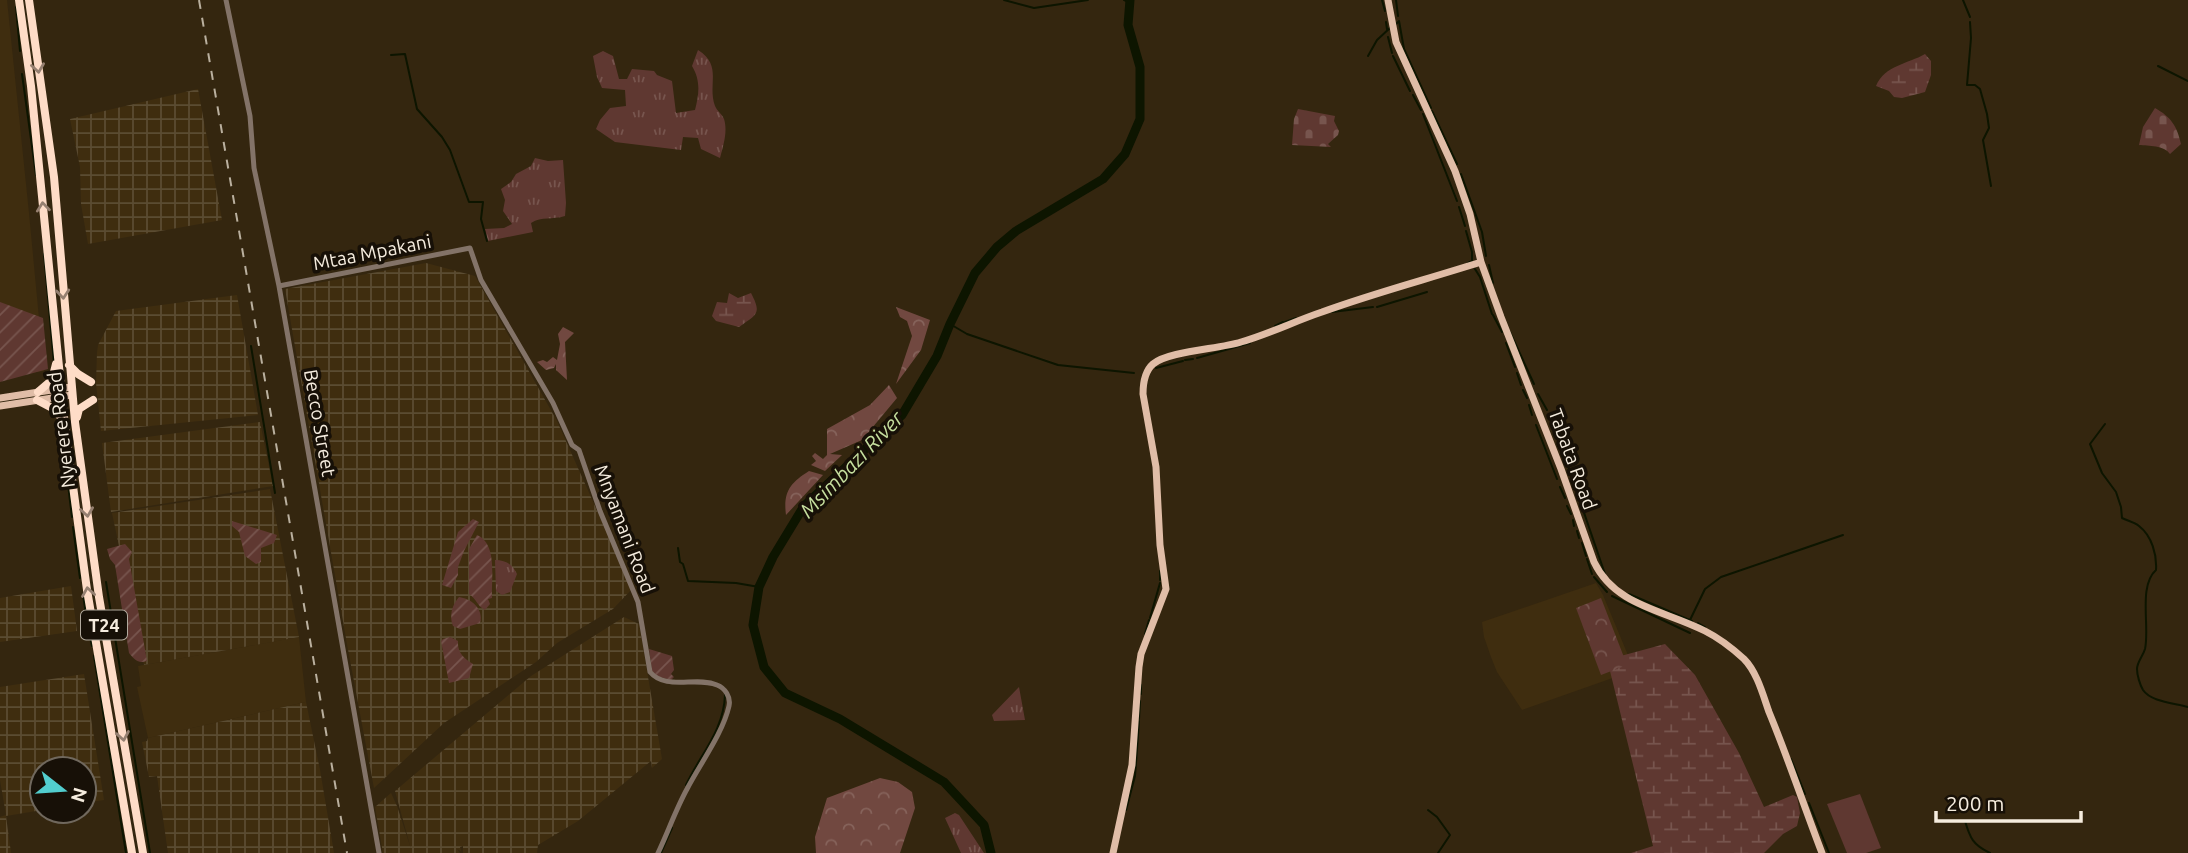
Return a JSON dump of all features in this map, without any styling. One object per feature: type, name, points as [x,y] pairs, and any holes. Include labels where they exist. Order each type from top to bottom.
[{"type":"highway","name":"Nyerere Road","points":[[19,0],[31,86],[65,427],[88,590],[132,853]]},
{"type":"highway","name":"Nyerere Road","points":[[29,0],[54,177],[75,422],[99,597],[143,853]]},
{"type":"highway","points":[[58,355],[52,380],[37,396],[59,412],[65,427]]},
{"type":"highway","points":[[69,365],[92,382]]},
{"type":"highway","points":[[75,422],[79,409],[93,400]]},
{"type":"main road","name":"Tabata Road","points":[[1388,0],[1396,42],[1455,171],[1470,214],[1481,262],[1600,576],[1624,597],[1707,631],[1747,663],[1780,739],[1822,853]]},
{"type":"main road","points":[[1113,853],[1132,765],[1141,654],[1166,589],[1160,545],[1156,467],[1143,394],[1143,382],[1150,367],[1169,356],[1217,348],[1265,335],[1324,311],[1481,262]]},
{"type":"main road","points":[[0,398],[71,391]]},
{"type":"main road","points":[[0,407],[37,396]]},
{"type":"street","name":"Becco Street","points":[[226,0],[250,116],[254,168],[279,286],[379,853]]},
{"type":"street","name":"Mtaa Mpakani","points":[[279,286],[470,248]]},
{"type":"street","name":"Mnyamani Road","points":[[470,248],[481,280],[553,403],[572,445],[579,450],[600,510],[638,602],[650,672],[664,681],[714,683],[728,695],[729,708],[685,791],[658,853]]},
{"type":"shaded area","points":[[0,0],[7,0],[44,371],[0,377]]},
{"type":"shaded area","points":[[198,89],[222,220],[88,244],[81,204],[80,167],[70,119]]},
{"type":"shaded area","points":[[426,263],[475,276],[557,421],[632,589],[613,609],[557,643],[536,662],[444,723],[374,788],[285,289]]},
{"type":"shaded area","points":[[237,295],[258,415],[101,431],[96,383],[98,345],[116,311]]},
{"type":"shaded area","points":[[260,422],[273,486],[111,512],[102,443]]},
{"type":"shaded area","points":[[270,489],[299,637],[144,665],[112,513]]},
{"type":"shaded area","points":[[1596,583],[1630,660],[1624,674],[1522,710],[1497,672],[1484,637],[1482,622]]},
{"type":"shaded area","points":[[71,586],[77,631],[0,642],[0,598]]},
{"type":"shaded area","points":[[624,617],[639,624],[662,759],[652,768],[651,761],[578,821],[538,845],[537,853],[463,853],[463,846],[460,847],[461,851],[457,849],[460,853],[383,853],[375,807],[391,793],[411,849],[395,791],[531,676]]},
{"type":"shaded area","points":[[299,637],[306,702],[148,738],[137,687],[141,686],[138,666]]},
{"type":"shaded area","points":[[84,674],[97,755],[28,755],[28,812],[6,816],[11,853],[0,853],[0,817],[6,815],[0,780],[0,687]]},
{"type":"shaded area","points":[[306,702],[334,853],[168,853],[157,776],[149,777],[142,742],[148,738]]},
{"type":"shaded area","points":[[98,762],[104,800],[98,801]]},
{"type":"green space","points":[[698,50],[710,62],[713,98],[725,124],[725,139],[720,158],[701,149],[698,138],[683,137],[681,150],[615,142],[596,129],[610,108],[626,106],[625,90],[602,88],[593,56],[603,51],[613,56],[619,79],[627,79],[632,69],[654,71],[672,81],[676,113],[695,110],[698,88],[692,66]]},
{"type":"green space","points":[[1925,54],[1931,61],[1931,75],[1925,92],[1902,98],[1894,97],[1889,91],[1876,86],[1891,69]]},
{"type":"green space","points":[[2155,108],[2175,127],[2181,144],[2170,154],[2160,147],[2139,145],[2143,127]]},
{"type":"green space","points":[[1298,109],[1335,116],[1334,121],[1339,131],[1328,144],[1331,147],[1292,145],[1294,119]]},
{"type":"green space","points":[[535,158],[563,160],[565,216],[531,223],[533,232],[488,241],[485,229],[504,228],[512,224],[503,211],[505,200],[501,189],[511,182],[516,174],[531,166]]},
{"type":"green space","points":[[729,293],[738,298],[751,293],[756,305],[754,316],[739,327],[716,321],[712,316],[717,302],[727,303]]},
{"type":"green space","points":[[0,302],[43,318],[48,369],[0,382]]},
{"type":"green space","points":[[896,307],[930,320],[921,350],[896,384],[912,336],[907,321],[900,317]]},
{"type":"green space","points":[[563,327],[574,333],[565,342],[567,380],[556,370],[556,364],[554,368],[546,370],[537,362],[547,362],[553,357],[557,360],[560,344],[558,334]]},
{"type":"green space","points":[[889,385],[897,398],[862,440],[830,454],[842,455],[825,471],[811,465],[816,461],[812,456],[815,453],[823,459],[827,455],[827,429],[870,405]]},
{"type":"green space","points":[[809,471],[823,475],[786,515],[789,489]]},
{"type":"green space","points":[[473,519],[479,522],[464,551],[458,575],[451,588],[442,585],[458,532]]},
{"type":"green space","points":[[232,521],[277,535],[274,543],[261,548],[261,562],[256,564],[245,556],[239,532],[232,526]]},
{"type":"green space","points":[[477,535],[488,546],[492,563],[492,598],[488,599],[490,604],[485,610],[469,594],[469,549]]},
{"type":"green space","points":[[125,544],[132,552],[129,559],[147,661],[144,662],[137,661],[129,653],[115,565],[107,549]]},
{"type":"green space","points":[[495,560],[509,564],[517,574],[510,592],[502,595],[496,591]]},
{"type":"green space","points":[[459,597],[479,609],[480,623],[460,629],[453,626],[452,611]]},
{"type":"green space","points":[[1601,598],[1627,665],[1601,675],[1576,608]]},
{"type":"green space","points":[[450,637],[458,641],[462,655],[473,664],[469,678],[449,683],[441,641]]},
{"type":"green space","points":[[1665,644],[1695,675],[1739,753],[1764,807],[1793,795],[1797,797],[1800,813],[1797,826],[1783,834],[1764,853],[1631,853],[1653,846],[1610,671],[1617,657]]},
{"type":"green space","points":[[649,649],[672,656],[674,670],[671,674],[674,677],[671,680],[656,676],[652,671]]},
{"type":"green space","points":[[1019,687],[1025,720],[994,721],[992,715]]},
{"type":"green space","points":[[880,778],[898,782],[912,792],[915,808],[900,853],[816,853],[815,837],[827,798]]},
{"type":"green space","points":[[1860,794],[1881,848],[1866,853],[1847,853],[1827,804]]},
{"type":"green space","points":[[955,813],[984,853],[961,853],[945,818]]},
{"type":"waterway","points":[[1004,0],[1034,8],[1088,0]]},
{"type":"waterway","name":"Msimbazi River","points":[[1124,0],[1129,2]]},
{"type":"waterway","name":"Msimbazi River","points":[[991,853],[984,825],[944,782],[840,719],[785,693],[764,667],[753,625],[759,587],[773,557],[804,506],[902,415],[937,356],[975,273],[997,247],[1016,231],[1103,179],[1125,154],[1140,119],[1140,67],[1128,25],[1130,0]]},
{"type":"waterway","points":[[1382,0],[1385,11]]},
{"type":"waterway","points":[[1396,0],[1398,16]]},
{"type":"waterway","points":[[1963,0],[1970,17]]},
{"type":"waterway","points":[[16,7],[20,51]]},
{"type":"waterway","points":[[1396,24],[1399,21],[1404,49],[1431,108]]},
{"type":"waterway","points":[[1386,22],[1387,29]]},
{"type":"waterway","points":[[1970,22],[1967,85],[1975,85],[1980,89],[1987,114],[1989,128],[1983,140],[1991,186]]},
{"type":"waterway","points":[[1368,56],[1377,40],[1391,27]]},
{"type":"waterway","points":[[1388,37],[1392,53]]},
{"type":"waterway","points":[[391,55],[405,54],[417,109],[450,150],[469,202],[483,202],[481,219],[487,241]]},
{"type":"waterway","points":[[1393,56],[1410,91]]},
{"type":"waterway","points":[[2158,66],[2188,81]]},
{"type":"waterway","points":[[22,74],[36,175]]},
{"type":"waterway","points":[[1413,95],[1421,110]]},
{"type":"waterway","points":[[1432,111],[1457,164]]},
{"type":"waterway","points":[[1423,114],[1457,201]]},
{"type":"waterway","points":[[1461,174],[1482,232],[1486,256]]},
{"type":"waterway","points":[[1459,207],[1465,226]]},
{"type":"waterway","points":[[1466,231],[1472,252],[1472,261],[1468,263]]},
{"type":"waterway","points":[[44,254],[54,363]]},
{"type":"waterway","points":[[1489,265],[1493,283]]},
{"type":"waterway","points":[[1475,269],[1492,314]]},
{"type":"waterway","points":[[1377,307],[1427,292]]},
{"type":"waterway","points":[[1332,312],[1373,307]]},
{"type":"waterway","points":[[1493,315],[1502,332]]},
{"type":"waterway","points":[[1285,322],[1296,318]]},
{"type":"waterway","points":[[1275,326],[1283,322]]},
{"type":"waterway","points":[[950,324],[967,334],[1058,365],[1134,373]]},
{"type":"waterway","points":[[1510,332],[1534,384]]},
{"type":"waterway","points":[[1197,358],[1250,343]]},
{"type":"waterway","points":[[1506,343],[1515,367]]},
{"type":"waterway","points":[[251,346],[275,493]]},
{"type":"waterway","points":[[1185,360],[1193,359]]},
{"type":"waterway","points":[[1156,368],[1183,361]]},
{"type":"waterway","points":[[1517,373],[1521,385]]},
{"type":"waterway","points":[[1523,390],[1527,398]]},
{"type":"waterway","points":[[1538,394],[1547,410]]},
{"type":"waterway","points":[[1529,405],[1532,415]]},
{"type":"waterway","points":[[2105,424],[2090,444],[2102,473],[2116,492],[2122,518],[2144,530],[2156,558],[2156,570],[2147,586],[2146,640],[2137,666],[2139,680],[2143,690],[2152,697],[2188,707]]},
{"type":"waterway","points":[[1536,425],[1557,479]]},
{"type":"waterway","points":[[1554,425],[1605,574]]},
{"type":"waterway","points":[[64,452],[72,517]]},
{"type":"waterway","points":[[1560,487],[1565,498]]},
{"type":"waterway","points":[[1567,506],[1571,514]]},
{"type":"waterway","points":[[1573,520],[1574,526]]},
{"type":"waterway","points":[[73,527],[80,578]]},
{"type":"waterway","points":[[1577,531],[1579,538]]},
{"type":"waterway","points":[[1690,620],[1705,589],[1721,577],[1843,535]]},
{"type":"waterway","points":[[1582,543],[1586,556]]},
{"type":"waterway","points":[[678,548],[680,562],[688,581],[759,587]]},
{"type":"waterway","points":[[1587,559],[1592,574]]},
{"type":"waterway","points":[[1160,571],[1160,580]]},
{"type":"waterway","points":[[1594,577],[1607,592]]},
{"type":"waterway","points":[[106,582],[150,853]]},
{"type":"waterway","points":[[1150,618],[1160,583]]},
{"type":"waterway","points":[[83,594],[86,615]]},
{"type":"waterway","points":[[1629,594],[1692,621]]},
{"type":"waterway","points":[[1612,596],[1690,633]]},
{"type":"waterway","points":[[1145,634],[1149,620]]},
{"type":"waterway","points":[[87,623],[92,646]]},
{"type":"waterway","points":[[1698,623],[1705,627]]},
{"type":"waterway","points":[[94,656],[126,853]]},
{"type":"waterway","points":[[1141,685],[1141,694]]},
{"type":"waterway","points":[[686,785],[716,731],[724,708],[725,695]]},
{"type":"waterway","points":[[1139,719],[1140,701]]},
{"type":"waterway","points":[[1126,810],[1135,776],[1139,721]]},
{"type":"waterway","points":[[1791,759],[1805,794]]},
{"type":"waterway","points":[[1809,803],[1829,853]]},
{"type":"waterway","points":[[1428,810],[1437,817],[1450,835],[1438,853]]},
{"type":"waterway","points":[[1965,821],[1973,840],[1990,853]]},
{"type":"waterway","points":[[661,853],[672,828]]},
{"type":"railway","points":[[199,0],[347,853]]}]
